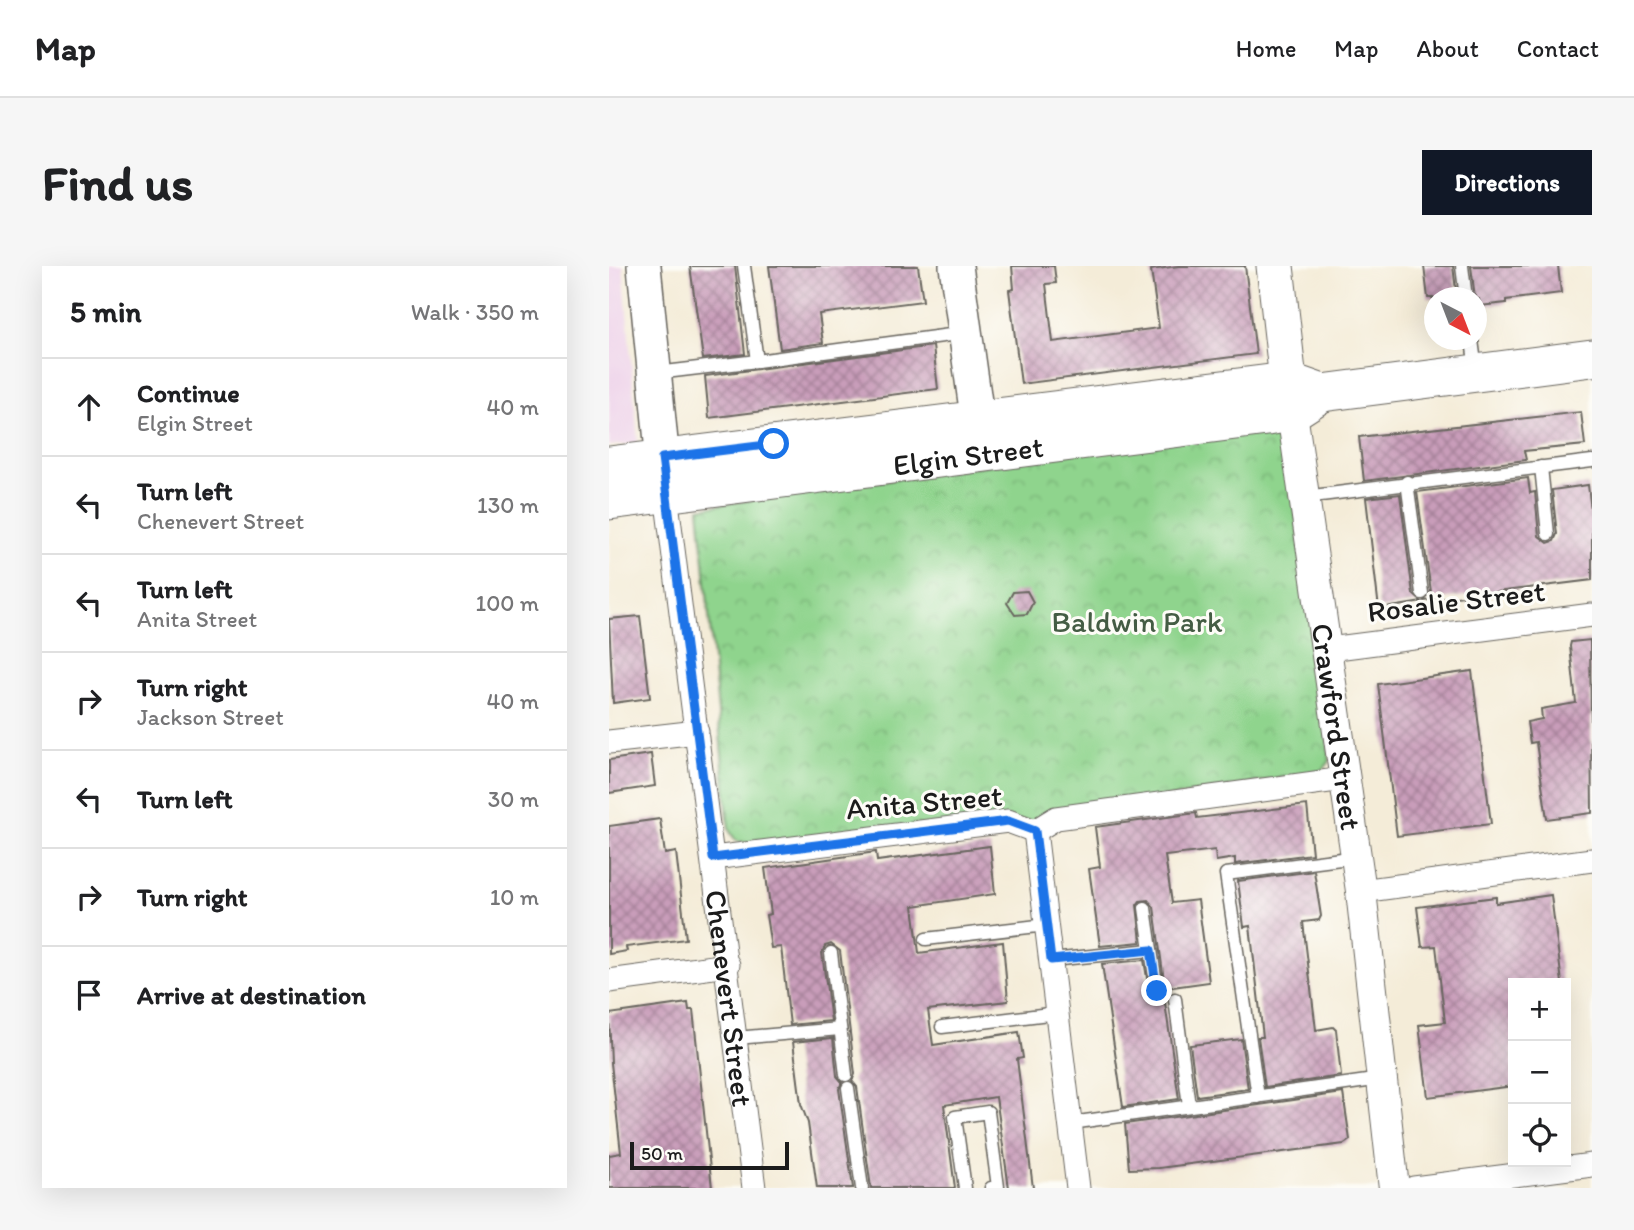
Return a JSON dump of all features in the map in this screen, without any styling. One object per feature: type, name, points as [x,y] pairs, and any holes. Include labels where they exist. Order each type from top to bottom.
[{"type":"main road","name":"Chenevert Street","points":[[645,266],[666,494]]},
{"type":"main road","points":[[956,266],[980,437]]},
{"type":"main road","name":"Crawford Street","points":[[1275,266],[1290,397]]},
{"type":"main road","name":"Elgin Street","points":[[609,501],[666,494],[980,437],[1322,393],[1474,356],[1592,358]]},
{"type":"main road","name":"Elgin Street","points":[[609,465],[662,458],[980,437]]},
{"type":"street","name":"Crawford Street","points":[[1290,397],[1329,649],[1344,779],[1361,891],[1394,1188]]},
{"type":"street","name":"Chenevert Street","points":[[666,494],[728,965],[754,1188]]},
{"type":"street","name":"Rosalie Street","points":[[1329,649],[1592,615]]},
{"type":"street","points":[[609,742],[697,732]]},
{"type":"street","name":"Anita Street","points":[[713,858],[1008,821],[1035,831],[1056,818],[1344,779]]},
{"type":"street","points":[[1035,831],[1079,1188]]},
{"type":"street","points":[[1361,891],[1592,860]]},
{"type":"street","points":[[609,981],[728,965]]},
{"type":"street","points":[[1414,1188],[1592,1165]]},
{"type":"lane","points":[[744,266],[757,361]]},
{"type":"lane","points":[[1462,266],[1465,287]]},
{"type":"lane","points":[[654,373],[965,333]]},
{"type":"lane","points":[[1305,497],[1407,482],[1592,461]]},
{"type":"lane","points":[[1541,467],[1548,534]]},
{"type":"lane","points":[[1407,482],[1422,593]]},
{"type":"lane","points":[[1258,1097],[1226,874],[1356,857]]},
{"type":"lane","points":[[1145,908],[1157,991]]},
{"type":"lane","points":[[926,939],[1046,925]]},
{"type":"lane","points":[[1051,960],[1151,950]]},
{"type":"lane","points":[[831,953],[862,1188]]},
{"type":"lane","points":[[1175,999],[1189,1106]]},
{"type":"lane","points":[[942,1027],[1057,1013]]},
{"type":"lane","points":[[736,1038],[840,1029]]},
{"type":"lane","points":[[1071,1123],[1381,1079]]},
{"type":"lane","points":[[965,1188],[955,1117],[988,1112],[998,1187],[991,1188]]},
{"type":"shaded area","points":[[609,266],[623,266],[638,443],[609,446]]},
{"type":"green space","name":"Baldwin Park","points":[[1283,421],[1330,761],[1322,771],[1038,820],[748,843],[736,841],[729,830],[699,508]]},
{"type":"building","points":[[690,266],[735,266],[745,354],[703,359]]},
{"type":"building","points":[[769,266],[918,266],[923,301],[819,314],[823,343],[780,349]]},
{"type":"building","points":[[1012,266],[1054,266],[1056,283],[1046,284],[1053,342],[1159,328],[1151,270],[1178,266],[1245,266],[1256,354],[1021,384],[1009,290],[1014,289]]},
{"type":"building","points":[[1424,266],[1453,266],[1456,287],[1427,287]]},
{"type":"building","points":[[1471,266],[1558,266],[1561,293],[1487,305],[1487,287],[1474,287]]},
{"type":"building","points":[[933,346],[938,389],[709,418],[705,376]]},
{"type":"building","points":[[1581,412],[1585,445],[1524,451],[1526,460],[1364,481],[1359,437]]},
{"type":"building","points":[[1528,478],[1530,493],[1535,492],[1539,536],[1548,543],[1554,541],[1557,534],[1552,490],[1588,485],[1592,519],[1592,580],[1424,601],[1431,592],[1417,492]]},
{"type":"building","points":[[1400,494],[1413,594],[1422,602],[1379,609],[1366,498]]},
{"type":"building","points":[[1027,591],[1033,602],[1027,614],[1015,615],[1007,603],[1013,592]]},
{"type":"building","points":[[640,616],[650,698],[613,703],[609,619]]},
{"type":"building","points":[[1590,640],[1592,813],[1547,819],[1536,742],[1530,743],[1527,722],[1542,719],[1541,709],[1576,703],[1570,646],[1571,642]]},
{"type":"building","points":[[1472,671],[1491,824],[1397,836],[1378,684]]},
{"type":"building","points":[[651,754],[655,786],[609,793],[609,760]]},
{"type":"building","points":[[1307,805],[1312,854],[1235,864],[1235,858],[1216,861],[1215,850],[1165,856],[1172,903],[1198,900],[1209,982],[1165,988],[1154,907],[1148,900],[1140,901],[1137,905],[1141,942],[1100,946],[1089,869],[1100,867],[1095,827],[1196,813],[1197,818]]},
{"type":"building","points":[[660,819],[665,854],[676,852],[686,939],[626,947],[627,951],[609,954],[609,826]]},
{"type":"building","points":[[990,846],[995,894],[913,906],[919,953],[1003,942],[1008,1001],[928,1010],[933,1045],[1019,1032],[1023,1058],[1017,1059],[1033,1188],[1009,1188],[996,1097],[944,1105],[955,1188],[871,1188],[857,1087],[852,1081],[855,1074],[840,951],[831,944],[825,946],[822,953],[831,1021],[790,1025],[781,947],[771,948],[766,915],[771,914],[765,868],[876,852],[877,861]]},
{"type":"building","points":[[1314,871],[1321,916],[1319,920],[1303,922],[1316,1030],[1333,1027],[1336,1030],[1341,1076],[1265,1087],[1258,1037],[1263,1037],[1250,926],[1244,927],[1238,881]]},
{"type":"building","points":[[1551,895],[1561,978],[1508,978],[1508,1087],[1428,1097],[1419,1025],[1445,1022],[1436,946],[1422,947],[1417,907],[1496,897],[1496,903]]},
{"type":"building","points":[[1144,960],[1150,996],[1158,1000],[1164,996],[1179,1099],[1123,1107],[1102,964]]},
{"type":"building","points":[[688,1003],[689,1010],[693,1010],[712,1188],[609,1188],[609,1155],[621,1153],[611,1063],[609,1014]]},
{"type":"building","points":[[833,1038],[837,1076],[842,1082],[839,1089],[853,1188],[817,1188],[808,1123],[801,1104],[793,1042]]},
{"type":"building","points":[[1241,1039],[1248,1089],[1197,1096],[1190,1045]]},
{"type":"building","points":[[1343,1093],[1350,1140],[1344,1144],[1159,1168],[1129,1169],[1125,1124]]},
{"type":"route","points":[[774,444],[662,458],[713,858],[1008,821],[1035,831],[1051,960],[1151,950],[1157,991]]}]
